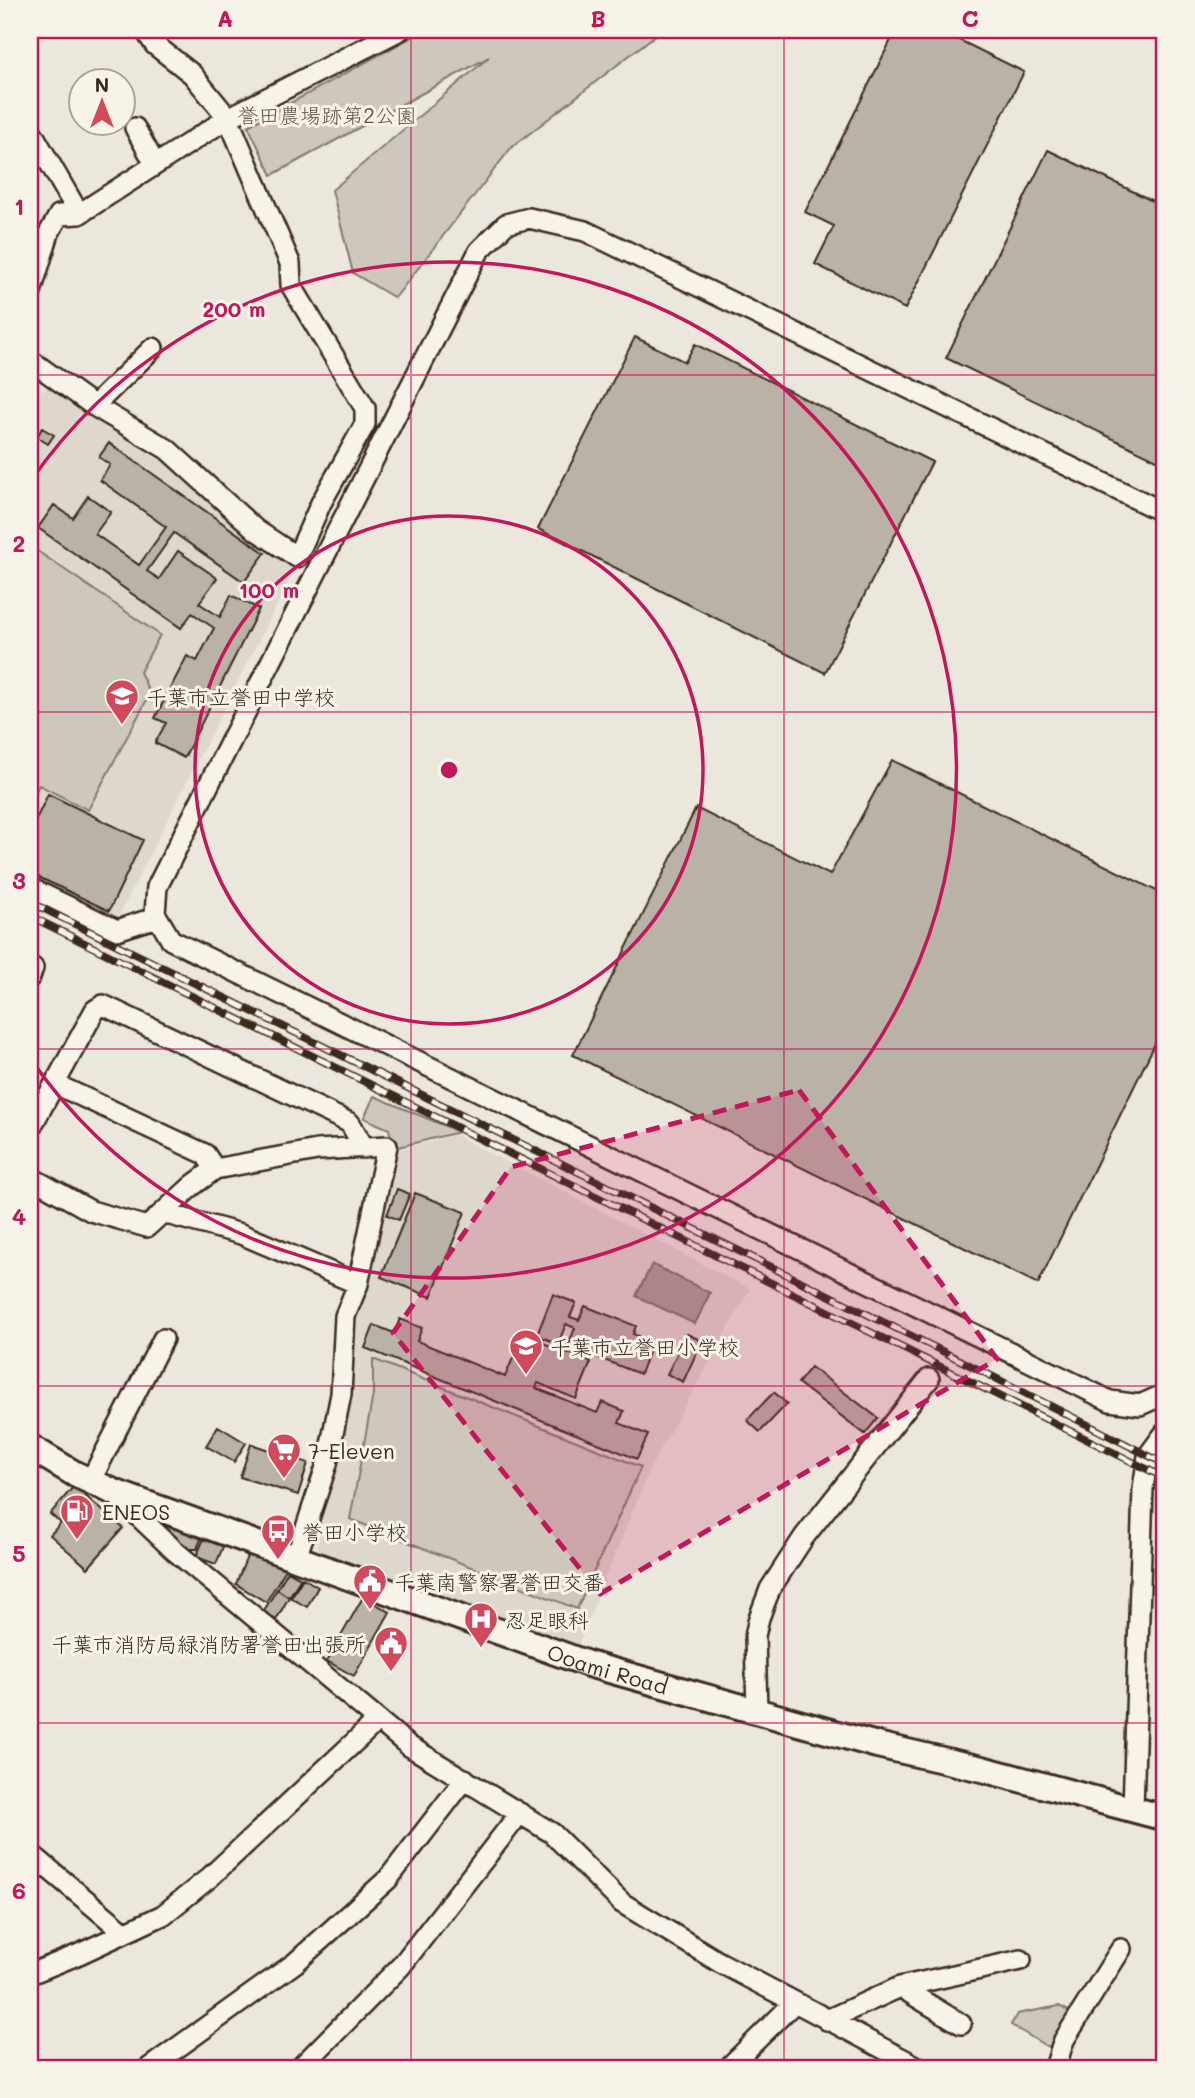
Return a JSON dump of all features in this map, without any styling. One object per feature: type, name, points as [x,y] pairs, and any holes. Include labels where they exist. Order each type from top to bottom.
[{"type":"main road","name":"Ooami Road","points":[[30,1447],[90,1482],[114,1492],[588,1664],[877,1745],[1165,1818]]},
{"type":"street","points":[[30,360],[94,406],[167,449],[256,530],[297,556],[321,503],[366,424],[366,408],[291,285],[290,264],[228,118],[192,74],[155,44],[145,30]]},
{"type":"street","points":[[30,295],[49,233],[59,215],[79,214],[228,118],[400,30]]},
{"type":"street","points":[[30,129],[79,214]]},
{"type":"street","points":[[136,130],[155,164]]},
{"type":"street","points":[[1165,513],[585,230],[530,218],[506,224],[479,251],[157,887],[155,913],[171,940],[1110,1401],[1140,1405],[1165,1394]]},
{"type":"street","points":[[94,406],[153,348]]},
{"type":"street","points":[[30,888],[117,930],[157,917]]},
{"type":"street","points":[[30,966],[33,968],[30,977]]},
{"type":"street","points":[[30,1129],[95,1010],[103,1005],[350,1123],[364,1147]]},
{"type":"street","points":[[55,1084],[205,1154],[215,1169]]},
{"type":"street","points":[[30,1177],[90,1212],[147,1227],[215,1169],[317,1150],[387,1146],[358,1284],[345,1316],[341,1394],[327,1464],[296,1558]]},
{"type":"street","points":[[163,1213],[241,1234],[358,1284]]},
{"type":"street","points":[[90,1482],[163,1339]]},
{"type":"street","points":[[757,1711],[755,1636],[770,1589],[804,1537],[929,1379]]},
{"type":"street","points":[[1133,1809],[1143,1488],[1148,1456],[1162,1440]]},
{"type":"street","points":[[114,1492],[176,1552],[378,1720],[410,1745],[552,1833],[622,1903],[719,1962],[920,2068]]},
{"type":"street","points":[[30,1974],[163,1915],[209,1878],[378,1720]]},
{"type":"street","points":[[149,2068],[295,1963],[388,1879],[465,1779]]},
{"type":"street","points":[[300,2068],[401,1966],[520,1813]]},
{"type":"street","points":[[30,1853],[124,1932]]},
{"type":"street","points":[[1055,2068],[1064,2040],[1121,1949]]},
{"type":"street","points":[[827,2020],[901,1987],[1021,1960]]},
{"type":"street","points":[[901,1987],[961,2024]]},
{"type":"street","points":[[728,2068],[794,2003]]},
{"type":"highlighted area","points":[[799,1090],[997,1359],[600,1594],[393,1333],[511,1167]]},
{"type":"shaded area","name":"千葉市立誉田中学校","points":[[56,384],[163,458],[292,560],[295,569],[114,925],[30,883],[30,414],[39,391]]},
{"type":"shaded area","name":"千葉市立誉田小学校","points":[[455,1135],[750,1289],[652,1464],[578,1645],[326,1558],[318,1548],[317,1536],[334,1481],[349,1405],[350,1347],[394,1151]]},
{"type":"shaded area","points":[[652,1264],[710,1293],[695,1324],[636,1296]]},
{"type":"green space","name":"誉田農場跡第2公園","points":[[425,30],[662,30],[511,148],[395,298],[353,273],[332,190],[489,57],[272,175],[248,126]]},
{"type":"green space","points":[[30,546],[160,635],[140,672],[150,694],[88,810],[39,785],[35,793],[30,790]]},
{"type":"green space","points":[[374,1096],[459,1132],[394,1148],[389,1129],[364,1118]]},
{"type":"green space","points":[[373,1359],[641,1467],[577,1609],[350,1519],[373,1395]]},
{"type":"green space","points":[[1059,2006],[1074,2014],[1053,2050],[1011,2025],[1017,2014]]},
{"type":"building","points":[[896,30],[939,30],[1024,72],[905,309],[815,264],[834,226],[805,212]]},
{"type":"building","points":[[1048,150],[1165,207],[1165,464],[946,358]]},
{"type":"building","points":[[635,337],[685,362],[695,344],[932,462],[825,673],[538,529]]},
{"type":"building","points":[[42,428],[54,435],[48,444],[37,437]]},
{"type":"building","points":[[109,443],[265,553],[244,582],[174,533],[147,571],[159,579],[178,551],[217,578],[199,603],[220,617],[231,595],[259,609],[184,758],[155,743],[166,723],[155,718],[187,656],[197,661],[214,628],[192,613],[181,628],[38,528],[54,505],[73,518],[88,496],[111,512],[95,534],[139,565],[166,527],[100,480],[110,465],[99,457]]},
{"type":"building","points":[[892,760],[1165,895],[1165,1023],[1038,1284],[573,1055],[696,808],[830,875]]},
{"type":"building","points":[[48,794],[143,840],[109,911],[30,873],[30,832]]},
{"type":"building","points":[[397,1189],[410,1194],[399,1220],[387,1215]]},
{"type":"building","points":[[415,1193],[465,1212],[431,1297],[381,1277]]},
{"type":"building","points":[[553,1294],[576,1303],[570,1317],[579,1320],[585,1306],[636,1326],[633,1334],[652,1342],[640,1374],[568,1346],[575,1328],[566,1324],[558,1344],[537,1335]]},
{"type":"building","points":[[400,1319],[422,1328],[417,1341],[505,1377],[513,1358],[531,1365],[541,1342],[591,1362],[576,1399],[538,1383],[536,1388],[597,1413],[602,1402],[624,1411],[619,1423],[648,1435],[637,1459],[365,1348],[374,1325],[394,1333]]},
{"type":"building","points":[[687,1334],[702,1341],[683,1382],[667,1374]]},
{"type":"building","points":[[811,1367],[878,1418],[865,1434],[798,1383]]},
{"type":"building","points":[[774,1392],[787,1404],[760,1432],[747,1420]]},
{"type":"building","points":[[218,1426],[246,1443],[234,1462],[206,1446]]},
{"type":"building","points":[[251,1444],[308,1463],[298,1495],[240,1477]]},
{"type":"building","points":[[74,1486],[123,1528],[88,1568],[50,1535],[61,1523],[50,1514]]},
{"type":"building","points":[[169,1521],[203,1534],[197,1549],[188,1549],[165,1530]]},
{"type":"building","points":[[205,1536],[224,1544],[216,1564],[196,1557]]},
{"type":"building","points":[[248,1554],[286,1569],[266,1602],[236,1584]]},
{"type":"building","points":[[288,1571],[301,1578],[289,1597],[277,1589]]},
{"type":"building","points":[[303,1578],[318,1587],[307,1607],[291,1598]]},
{"type":"building","points":[[277,1589],[289,1597],[276,1620],[263,1612]]},
{"type":"building","points":[[363,1597],[390,1612],[354,1676],[327,1661]]},
{"type":"railway","points":[[30,902],[938,1349],[1165,1464]]},
{"type":"railway","points":[[30,916],[1165,1478]]},
{"type":"place","name":"千葉市立誉田中学校","points":[[122,726]]},
{"type":"place","name":"千葉市立誉田小学校","points":[[526,1376]]},
{"type":"place","name":"7-Eleven","points":[[284,1480]]},
{"type":"place","name":"ENEOS","points":[[77,1541]]},
{"type":"place","name":"誉田小学校","points":[[278,1561]]},
{"type":"place","name":"千葉南警察署誉田交番","points":[[370,1611]]},
{"type":"place","name":"忍足眼科","points":[[481,1649]]},
{"type":"place","name":"千葉市消防局緑消防署誉田出張所","points":[[391,1673]]}]
